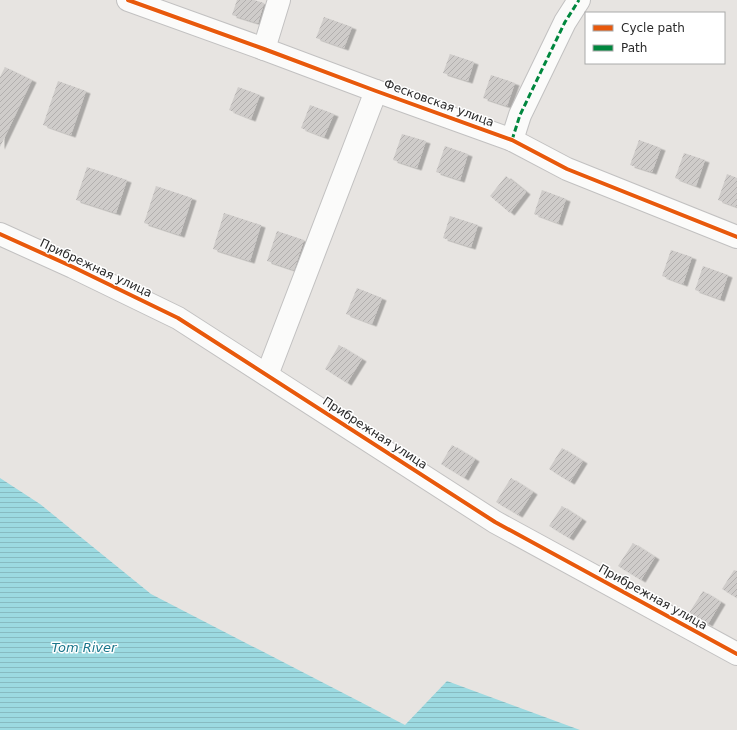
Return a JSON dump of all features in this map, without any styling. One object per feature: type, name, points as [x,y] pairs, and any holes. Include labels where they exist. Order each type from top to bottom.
[{"type":"street","name":"Фесковская улица","points":[[128,0],[512,140],[567,169],[737,237]]},
{"type":"street","points":[[264,49],[279,0]]},
{"type":"street","points":[[512,140],[520,115],[565,22],[579,0]]},
{"type":"street","points":[[267,375],[376,91]]},
{"type":"street","name":"Прибрежная улица","points":[[0,234],[73,267],[178,318],[495,522],[737,654]]},
{"type":"water","name":"Tom River","points":[[0,478],[40,504],[151,594],[405,725],[447,681],[580,730],[0,730]]},
{"type":"building","points":[[237,0],[254,0],[264,3],[258,23],[232,15]]},
{"type":"building","points":[[324,17],[352,27],[344,48],[316,38]]},
{"type":"building","points":[[450,54],[474,62],[468,81],[443,73]]},
{"type":"building","points":[[5,67],[32,80],[0,147],[0,77]]},
{"type":"building","points":[[491,75],[515,83],[507,106],[483,98]]},
{"type":"building","points":[[58,81],[86,91],[71,135],[43,125]]},
{"type":"building","points":[[238,87],[260,95],[251,119],[229,110]]},
{"type":"building","points":[[310,105],[334,114],[324,137],[301,128]]},
{"type":"building","points":[[402,134],[426,141],[417,168],[393,160]]},
{"type":"building","points":[[639,140],[661,148],[652,172],[630,165]]},
{"type":"building","points":[[445,146],[468,154],[460,180],[436,172]]},
{"type":"building","points":[[684,153],[705,160],[696,186],[675,178]]},
{"type":"building","points":[[87,167],[127,180],[116,213],[76,200]]},
{"type":"building","points":[[727,174],[737,178],[737,207],[718,200]]},
{"type":"building","points":[[506,176],[526,192],[510,213],[490,196]]},
{"type":"building","points":[[156,186],[192,198],[180,235],[144,223]]},
{"type":"building","points":[[542,190],[566,199],[558,223],[534,214]]},
{"type":"building","points":[[224,213],[261,225],[250,261],[213,249]]},
{"type":"building","points":[[450,216],[478,225],[471,247],[443,238]]},
{"type":"building","points":[[277,231],[304,240],[294,270],[267,261]]},
{"type":"building","points":[[671,250],[692,257],[683,284],[662,276]]},
{"type":"building","points":[[703,266],[728,275],[720,299],[695,290]]},
{"type":"building","points":[[357,288],[382,298],[372,324],[346,314]]},
{"type":"building","points":[[339,345],[362,359],[347,383],[325,369]]},
{"type":"building","points":[[452,445],[475,459],[464,478],[441,464]]},
{"type":"building","points":[[562,448],[583,461],[570,482],[549,469]]},
{"type":"building","points":[[511,478],[533,492],[518,515],[496,502]]},
{"type":"building","points":[[562,506],[582,519],[569,538],[549,526]]},
{"type":"building","points":[[633,543],[655,557],[641,580],[618,566]]},
{"type":"building","points":[[734,570],[737,571],[737,598],[722,589]]},
{"type":"building","points":[[703,591],[721,602],[708,624],[689,613]]},
{"type":"marked path","points":[[512,140],[520,115],[565,22],[579,0]]},
{"type":"cycle path","points":[[128,0],[512,140],[567,169],[737,237]]},
{"type":"cycle path","points":[[0,234],[73,267],[178,318],[495,522],[737,654]]}]
